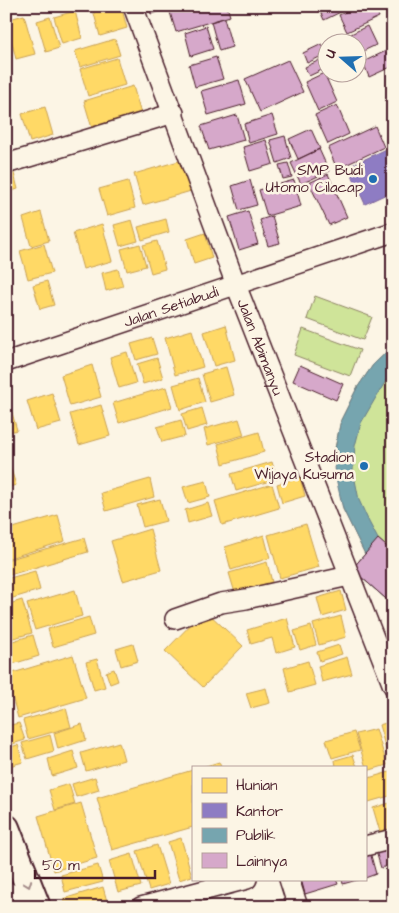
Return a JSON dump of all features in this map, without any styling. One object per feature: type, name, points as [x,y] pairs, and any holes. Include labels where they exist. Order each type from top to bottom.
[{"type":"main road","points":[[6,828],[37,907]]},
{"type":"main road","points":[[6,895],[11,907]]},
{"type":"street","name":"Jalan Abimanyu","points":[[134,6],[236,285],[348,576],[393,686]]},
{"type":"street","points":[[6,164],[174,113]]},
{"type":"street","name":"Jalan Setiabudi","points":[[6,362],[393,232]]},
{"type":"street","points":[[175,619],[220,603],[348,576]]},
{"type":"street","points":[[366,846],[393,839]]},
{"type":"street","points":[[141,907],[243,880]]},
{"type":"street","points":[[289,880],[298,907]]},
{"type":"green space","points":[[315,296],[372,317],[363,340],[307,319]]},
{"type":"green space","points":[[303,329],[360,350],[350,376],[294,355]]},
{"type":"green space","name":"Stadion Wijaya Kusuma","points":[[393,346],[393,605],[352,569],[365,554],[343,509],[334,453],[341,420],[357,388],[373,365]]},
{"type":"building: Hunian","points":[[92,6],[121,6],[127,28],[100,36]]},
{"type":"building: Hunian","points":[[75,11],[82,38],[62,44],[54,17]]},
{"type":"building: Hunian","points":[[24,15],[35,54],[16,59],[6,20]]},
{"type":"building: Hunian","points":[[50,17],[59,48],[46,52],[37,21]]},
{"type":"building: Hunian","points":[[115,39],[120,55],[80,67],[75,51]]},
{"type":"building: Hunian","points":[[117,58],[125,85],[88,96],[80,69]]},
{"type":"building: Hunian","points":[[133,86],[143,121],[94,135],[84,101]]},
{"type":"building: Hunian","points":[[45,107],[53,135],[30,142],[22,114]]},
{"type":"building: Hunian","points":[[182,160],[191,191],[143,205],[134,174]]},
{"type":"building: Hunian","points":[[12,166],[18,189],[6,193],[6,167]]},
{"type":"building: Hunian","points":[[128,181],[135,208],[107,216],[99,189]]},
{"type":"building: Hunian","points":[[41,212],[49,241],[31,246],[23,218]]},
{"type":"building: Hunian","points":[[166,219],[169,232],[142,240],[138,227]]},
{"type":"building: Hunian","points":[[132,220],[138,241],[120,246],[114,225]]},
{"type":"building: Hunian","points":[[102,224],[112,261],[83,269],[73,233]]},
{"type":"building: Hunian","points":[[205,233],[212,258],[194,264],[187,239]]},
{"type":"building: Hunian","points":[[157,241],[165,269],[151,273],[143,245]]},
{"type":"building: Hunian","points":[[44,244],[52,273],[28,279],[20,251]]},
{"type":"building: Hunian","points":[[140,244],[146,266],[127,271],[121,249]]},
{"type":"building: Hunian","points":[[118,269],[123,286],[106,291],[102,273]]},
{"type":"building: Hunian","points":[[47,281],[54,305],[40,309],[33,285]]},
{"type":"building: Hunian","points":[[226,325],[235,360],[214,366],[204,332]]},
{"type":"building: Hunian","points":[[192,330],[203,367],[175,375],[165,338]]},
{"type":"building: Hunian","points":[[152,338],[157,354],[136,360],[131,344]]},
{"type":"building: Hunian","points":[[127,352],[136,383],[119,388],[110,357]]},
{"type":"building: Hunian","points":[[157,358],[163,378],[143,384],[137,364]]},
{"type":"building: Hunian","points":[[92,365],[101,397],[70,406],[61,375]]},
{"type":"building: Hunian","points":[[226,367],[234,395],[210,402],[202,374]]},
{"type":"building: Hunian","points":[[198,378],[205,402],[180,410],[173,385]]},
{"type":"building: Hunian","points":[[166,387],[172,407],[119,423],[113,403]]},
{"type":"building: Hunian","points":[[52,393],[61,423],[36,430],[27,401]]},
{"type":"building: Hunian","points":[[9,403],[17,430],[6,433],[6,404]]},
{"type":"building: Hunian","points":[[101,405],[110,436],[79,445],[70,414]]},
{"type":"building: Hunian","points":[[202,408],[207,425],[187,431],[182,414]]},
{"type":"building: Hunian","points":[[239,419],[244,435],[208,445],[204,429]]},
{"type":"building: Hunian","points":[[181,420],[185,436],[162,442],[157,427]]},
{"type":"building: Hunian","points":[[259,432],[264,452],[223,464],[218,444]]},
{"type":"building: Hunian","points":[[6,454],[16,485],[6,488]]},
{"type":"building: Hunian","points":[[272,462],[277,479],[236,491],[231,474]]},
{"type":"building: Hunian","points":[[300,477],[305,496],[282,503],[277,484]]},
{"type":"building: Hunian","points":[[150,479],[154,497],[106,511],[101,493]]},
{"type":"building: Hunian","points":[[206,481],[210,497],[188,503],[183,487]]},
{"type":"building: Hunian","points":[[272,484],[279,508],[222,525],[215,501]]},
{"type":"building: Hunian","points":[[160,499],[166,521],[143,527],[137,505]]},
{"type":"building: Hunian","points":[[208,503],[212,516],[188,523],[185,510]]},
{"type":"building: Hunian","points":[[58,515],[65,541],[6,559],[6,530]]},
{"type":"building: Hunian","points":[[306,524],[319,567],[280,578],[268,535]]},
{"type":"building: Hunian","points":[[150,529],[161,570],[123,581],[111,541]]},
{"type":"building: Hunian","points":[[264,535],[270,558],[231,570],[225,547]]},
{"type":"building: Hunian","points":[[84,538],[88,552],[6,576],[6,560]]},
{"type":"building: Hunian","points":[[267,562],[272,582],[235,593],[229,573]]},
{"type":"building: Hunian","points":[[35,571],[40,590],[6,600],[6,579]]},
{"type":"building: Hunian","points":[[75,590],[82,616],[35,630],[27,604]]},
{"type":"building: Hunian","points":[[341,591],[346,610],[322,617],[317,598]]},
{"type":"building: Hunian","points":[[22,600],[32,633],[6,640],[6,605]]},
{"type":"building: Hunian","points":[[205,610],[243,646],[203,687],[165,651]]},
{"type":"building: Hunian","points":[[341,616],[346,637],[319,645],[313,624]]},
{"type":"building: Hunian","points":[[89,617],[94,635],[53,647],[48,629]]},
{"type":"building: Hunian","points":[[287,618],[295,647],[276,653],[272,638],[251,644],[247,630]]},
{"type":"building: Hunian","points":[[311,626],[316,645],[300,650],[294,631]]},
{"type":"building: Hunian","points":[[33,635],[39,656],[6,666],[6,643]]},
{"type":"building: Hunian","points":[[133,644],[138,661],[121,666],[116,649]]},
{"type":"building: Hunian","points":[[339,645],[342,654],[320,661],[317,652]]},
{"type":"building: Hunian","points":[[73,655],[86,698],[18,718],[6,675]]},
{"type":"building: Hunian","points":[[347,657],[352,674],[322,682],[318,666]]},
{"type":"building: Hunian","points":[[97,659],[105,687],[94,690],[86,662]]},
{"type":"building: Hunian","points":[[308,661],[315,685],[290,692],[284,668]]},
{"type":"building: Hunian","points":[[114,669],[118,681],[110,684],[106,672]]},
{"type":"building: Hunian","points":[[266,688],[270,703],[251,708],[246,693]]},
{"type":"building: Hunian","points":[[66,708],[71,727],[28,739],[23,720]]},
{"type":"building: Hunian","points":[[393,721],[393,767],[391,767],[379,725]]},
{"type":"building: Hunian","points":[[19,723],[25,740],[6,746],[6,726]]},
{"type":"building: Hunian","points":[[82,724],[86,740],[58,749],[54,733]]},
{"type":"building: Hunian","points":[[376,729],[387,765],[367,771],[356,734]]},
{"type":"building: Hunian","points":[[354,732],[360,750],[332,758],[326,740]]},
{"type":"building: Hunian","points":[[50,735],[54,751],[27,759],[22,743]]},
{"type":"building: Hunian","points":[[119,742],[124,760],[86,771],[81,753]]},
{"type":"building: Hunian","points":[[18,745],[23,762],[6,767],[6,748]]},
{"type":"building: Hunian","points":[[73,751],[78,768],[52,776],[48,759]]},
{"type":"building: Hunian","points":[[353,755],[357,766],[336,766],[335,760]]},
{"type":"building: Hunian","points":[[219,762],[221,766],[206,766]]},
{"type":"building: Hunian","points":[[192,770],[192,827],[112,850],[97,798]]},
{"type":"building: Hunian","points":[[393,771],[393,795],[366,803],[366,779]]},
{"type":"building: Hunian","points":[[95,777],[99,790],[76,797],[72,784]]},
{"type":"building: Hunian","points":[[69,784],[75,804],[55,810],[49,790]]},
{"type":"building: Hunian","points":[[393,802],[393,828],[380,832],[373,808]]},
{"type":"building: Hunian","points":[[81,803],[97,858],[54,871],[38,816]]},
{"type":"building: Hunian","points":[[181,838],[192,876],[179,880],[168,842]]},
{"type":"building: Hunian","points":[[157,845],[169,884],[149,890],[137,851]]},
{"type":"building: Hunian","points":[[132,854],[141,886],[118,892],[109,861]]},
{"type":"building: Hunian","points":[[98,865],[103,882],[65,892],[61,875]]},
{"type":"building: Hunian","points":[[103,887],[108,905],[103,907],[65,907],[63,899]]},
{"type":"building: Kantor","name":"SMP Budi Utomo Cilacap","points":[[393,146],[393,191],[365,204],[348,167]]},
{"type":"building: Publik","points":[[393,346],[393,374],[387,379],[361,423],[355,446],[353,470],[359,500],[369,522],[378,539],[393,552],[393,605],[352,569],[365,554],[343,509],[336,478],[334,454],[341,420],[357,388],[373,365]]},
{"type":"building: Lainnya","points":[[149,6],[177,6],[151,14]]},
{"type":"building: Lainnya","points":[[178,6],[227,6],[230,16],[176,32],[169,9]]},
{"type":"building: Lainnya","points":[[318,6],[353,6],[324,20]]},
{"type":"building: Lainnya","points":[[358,6],[375,6],[379,17],[347,32],[339,15]]},
{"type":"building: Lainnya","points":[[224,18],[232,47],[219,51],[211,22]]},
{"type":"building: Lainnya","points":[[393,19],[393,37],[386,22]]},
{"type":"building: Lainnya","points":[[206,26],[213,49],[191,56],[185,33]]},
{"type":"building: Lainnya","points":[[367,26],[376,45],[366,50],[366,32],[355,32]]},
{"type":"building: Lainnya","points":[[316,47],[316,59],[307,63],[303,53]]},
{"type":"building: Lainnya","points":[[390,49],[393,56],[393,66],[369,77],[366,70],[366,61]]},
{"type":"building: Lainnya","points":[[216,57],[223,79],[195,87],[189,65]]},
{"type":"building: Lainnya","points":[[288,60],[303,92],[260,112],[245,79]]},
{"type":"building: Lainnya","points":[[316,62],[316,73],[309,76],[305,67]]},
{"type":"building: Lainnya","points":[[316,77],[316,82],[328,82],[337,102],[318,111],[305,82]]},
{"type":"building: Lainnya","points":[[239,80],[246,104],[208,115],[201,91]]},
{"type":"building: Lainnya","points":[[337,105],[349,134],[328,144],[315,115]]},
{"type":"building: Lainnya","points":[[237,115],[244,140],[209,150],[201,126]]},
{"type":"building: Lainnya","points":[[272,115],[278,134],[249,143],[244,124]]},
{"type":"building: Lainnya","points":[[375,126],[384,147],[337,169],[328,148]]},
{"type":"building: Lainnya","points":[[311,129],[320,149],[298,159],[289,139]]},
{"type":"building: Lainnya","points":[[285,136],[291,158],[277,163],[270,140]]},
{"type":"building: Lainnya","points":[[266,140],[273,164],[250,171],[243,147]]},
{"type":"building: Lainnya","points":[[319,149],[329,171],[301,184],[291,163]]},
{"type":"building: Lainnya","points":[[288,163],[292,177],[283,179],[279,165]]},
{"type":"building: Lainnya","points":[[328,174],[347,217],[329,225],[309,183]]},
{"type":"building: Lainnya","points":[[250,180],[257,205],[239,210],[232,186]]},
{"type":"building: Lainnya","points":[[294,180],[301,206],[267,216],[259,190]]},
{"type":"building: Lainnya","points":[[248,211],[258,244],[239,250],[229,217]]},
{"type":"building: Lainnya","points":[[272,216],[280,243],[268,246],[260,220]]},
{"type":"building: Lainnya","points":[[300,365],[343,384],[336,400],[293,381]]},
{"type":"building: Lainnya","points":[[378,539],[393,552],[393,605],[352,569]]},
{"type":"building: Lainnya","points":[[393,843],[393,864],[381,868],[375,848]]},
{"type":"building: Lainnya","points":[[370,852],[376,874],[366,878],[366,853]]},
{"type":"building: Lainnya","points":[[301,880],[336,880],[338,884],[305,894]]},
{"type":"building: Lainnya","points":[[342,880],[357,880],[343,884]]},
{"type":"building: Lainnya","points":[[284,899],[286,907],[272,907],[270,902]]},
{"type":"building: Lainnya","points":[[393,899],[393,907],[376,907],[376,904]]},
{"type":"place","name":"SMP Budi Utomo Cilacap","points":[[373,179]]},
{"type":"place","name":"Stadion Wijaya Kusuma","points":[[364,466]]}]
